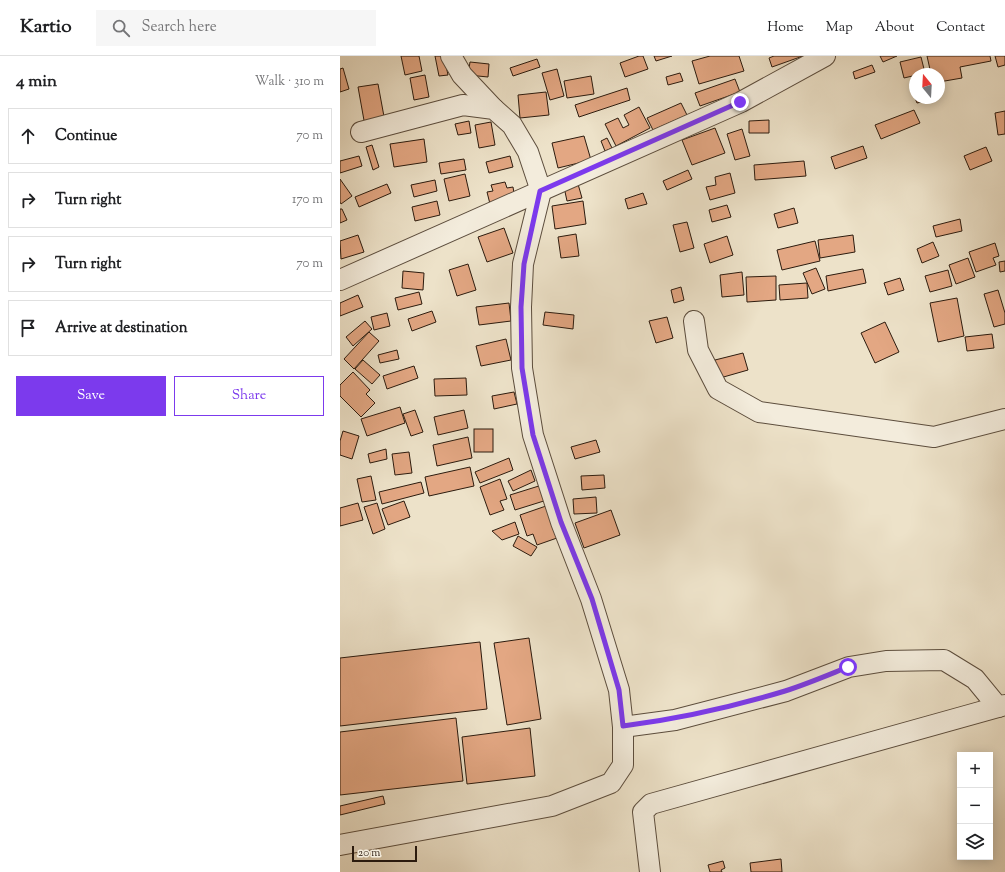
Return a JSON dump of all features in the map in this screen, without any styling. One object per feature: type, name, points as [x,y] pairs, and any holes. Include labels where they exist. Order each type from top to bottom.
[{"type":"street","points":[[340,845],[552,806],[611,783],[624,765],[623,726],[619,690],[592,599],[561,522],[533,435],[522,368],[521,307],[524,264],[540,191],[528,152],[512,125],[494,109],[462,74],[451,56]]},
{"type":"street","points":[[340,280],[740,102],[826,56]]},
{"type":"street","points":[[361,132],[463,105],[494,109]]},
{"type":"street","points":[[694,321],[698,350],[718,389],[759,412],[934,437],[1005,419]]},
{"type":"street","points":[[623,726],[675,720],[786,691],[848,667],[886,661],[944,660],[975,679],[1002,706],[651,804],[643,812],[650,872]]},
{"type":"building","points":[[401,56],[419,56],[422,71],[405,75]]},
{"type":"building","points":[[435,56],[444,56],[448,75],[439,76]]},
{"type":"building","points":[[643,56],[648,69],[625,77],[620,63]]},
{"type":"building","points":[[654,56],[672,56],[656,61]]},
{"type":"building","points":[[710,56],[739,56],[744,71],[699,84],[692,61]]},
{"type":"building","points":[[774,56],[803,56],[772,67],[769,58]]},
{"type":"building","points":[[880,56],[897,56],[883,62]]},
{"type":"building","points":[[927,56],[990,56],[991,61],[960,67],[962,78],[945,81],[945,68],[930,68]]},
{"type":"building","points":[[995,56],[1005,56],[1005,65],[998,67]]},
{"type":"building","points":[[921,57],[924,68],[909,68],[909,77],[904,78],[900,62]]},
{"type":"building","points":[[537,59],[540,67],[513,76],[510,68]]},
{"type":"building","points":[[470,62],[489,64],[488,77],[468,75]]},
{"type":"building","points":[[872,65],[875,72],[855,79],[853,72]]},
{"type":"building","points":[[343,68],[349,89],[340,92],[340,69]]},
{"type":"building","points":[[557,69],[564,96],[550,100],[542,73]]},
{"type":"building","points":[[680,73],[683,81],[668,85],[666,77]]},
{"type":"building","points":[[425,75],[429,97],[414,100],[410,78]]},
{"type":"building","points":[[591,76],[594,94],[567,98],[564,81]]},
{"type":"building","points":[[735,79],[740,92],[700,106],[695,93]]},
{"type":"building","points":[[378,84],[385,122],[365,126],[358,87]]},
{"type":"building","points":[[627,88],[630,100],[579,117],[575,105]]},
{"type":"building","points":[[546,92],[549,115],[520,118],[518,95]]},
{"type":"building","points":[[681,103],[687,115],[653,130],[647,118]]},
{"type":"building","points":[[639,107],[650,128],[616,146],[605,124],[618,118],[623,128],[629,125],[624,115]]},
{"type":"building","points":[[914,110],[920,123],[881,139],[875,125]]},
{"type":"building","points":[[1005,111],[1005,134],[998,135],[995,113]]},
{"type":"building","points":[[769,120],[769,133],[749,133],[749,121]]},
{"type":"building","points":[[469,121],[471,133],[458,135],[455,124]]},
{"type":"building","points":[[491,122],[495,145],[479,148],[475,125]]},
{"type":"building","points":[[715,128],[725,153],[692,165],[682,140]]},
{"type":"building","points":[[742,129],[750,156],[735,160],[727,134]]},
{"type":"building","points":[[584,136],[591,160],[558,168],[552,143]]},
{"type":"building","points":[[607,138],[612,148],[605,151],[601,141]]},
{"type":"building","points":[[424,139],[427,162],[394,167],[390,144]]},
{"type":"building","points":[[372,145],[379,167],[373,170],[366,147]]},
{"type":"building","points":[[863,146],[867,158],[835,169],[831,157]]},
{"type":"building","points":[[986,147],[992,161],[970,170],[964,156]]},
{"type":"building","points":[[359,156],[362,166],[340,173],[340,161]]},
{"type":"building","points":[[510,156],[513,167],[489,173],[486,162]]},
{"type":"building","points":[[464,159],[466,170],[441,174],[439,163]]},
{"type":"building","points":[[804,161],[806,176],[755,180],[754,165]]},
{"type":"building","points":[[688,170],[692,179],[667,190],[663,181]]},
{"type":"building","points":[[730,173],[735,193],[710,200],[706,187],[716,185],[715,177]]},
{"type":"building","points":[[465,174],[470,196],[449,201],[444,179]]},
{"type":"building","points":[[340,179],[352,196],[341,204],[340,202]]},
{"type":"building","points":[[435,180],[437,191],[414,197],[411,185]]},
{"type":"building","points":[[505,182],[507,188],[513,187],[515,199],[490,204],[487,192],[493,191],[491,185]]},
{"type":"building","points":[[387,184],[391,193],[359,207],[355,197]]},
{"type":"building","points":[[578,184],[582,198],[567,201],[564,187]]},
{"type":"building","points":[[643,193],[647,204],[628,209],[625,199]]},
{"type":"building","points":[[437,201],[440,215],[415,221],[412,207]]},
{"type":"building","points":[[583,201],[586,224],[555,229],[552,206]]},
{"type":"building","points":[[727,205],[731,217],[712,222],[709,210]]},
{"type":"building","points":[[794,208],[798,223],[778,228],[774,214]]},
{"type":"building","points":[[340,209],[342,209],[347,220],[340,223]]},
{"type":"building","points":[[960,219],[962,231],[936,237],[933,226]]},
{"type":"building","points":[[687,222],[694,248],[680,252],[673,225]]},
{"type":"building","points":[[504,228],[513,253],[487,262],[478,237]]},
{"type":"building","points":[[576,234],[579,256],[561,258],[558,237]]},
{"type":"building","points":[[358,235],[364,252],[341,259],[340,241]]},
{"type":"building","points":[[853,235],[855,252],[820,258],[818,240]]},
{"type":"building","points":[[727,236],[733,255],[710,263],[704,244]]},
{"type":"building","points":[[815,241],[820,261],[782,270],[777,250]]},
{"type":"building","points":[[933,242],[939,256],[922,263],[917,249]]},
{"type":"building","points":[[995,243],[999,256],[993,258],[996,265],[976,272],[969,252]]},
{"type":"building","points":[[968,258],[975,277],[956,284],[949,265]]},
{"type":"building","points":[[1005,261],[1005,271],[1000,272],[999,262]]},
{"type":"building","points":[[468,264],[476,290],[457,296],[449,270]]},
{"type":"building","points":[[816,268],[825,289],[812,294],[803,273]]},
{"type":"building","points":[[863,269],[866,283],[828,291],[826,276]]},
{"type":"building","points":[[948,270],[952,286],[930,292],[925,276]]},
{"type":"building","points":[[403,271],[424,273],[423,290],[402,288]]},
{"type":"building","points":[[742,272],[744,295],[722,297],[720,275]]},
{"type":"building","points":[[776,276],[776,300],[747,302],[746,277]]},
{"type":"building","points":[[900,278],[904,290],[888,295],[884,283]]},
{"type":"building","points":[[807,283],[808,298],[780,300],[779,285]]},
{"type":"building","points":[[681,287],[684,300],[674,303],[671,290]]},
{"type":"building","points":[[998,290],[1005,313],[1005,324],[994,327],[984,294]]},
{"type":"building","points":[[419,292],[422,304],[398,310],[395,298]]},
{"type":"building","points":[[358,295],[363,307],[340,316],[340,303]]},
{"type":"building","points":[[957,298],[964,336],[938,342],[930,303]]},
{"type":"building","points":[[509,303],[511,321],[479,325],[476,307]]},
{"type":"building","points":[[432,311],[436,322],[412,331],[408,319]]},
{"type":"building","points":[[545,312],[574,315],[573,329],[543,325]]},
{"type":"building","points":[[387,313],[390,326],[374,330],[371,317]]},
{"type":"building","points":[[667,317],[673,338],[656,343],[649,321]]},
{"type":"building","points":[[365,321],[372,329],[353,346],[346,337]]},
{"type":"building","points":[[885,322],[899,352],[875,363],[861,333]]},
{"type":"building","points":[[369,332],[379,341],[354,369],[344,359]]},
{"type":"building","points":[[992,334],[994,348],[967,351],[965,337]]},
{"type":"building","points":[[506,339],[511,360],[481,366],[476,346]]},
{"type":"building","points":[[397,350],[399,359],[380,363],[378,355]]},
{"type":"building","points":[[743,353],[748,370],[720,378],[715,360]]},
{"type":"building","points":[[363,360],[380,375],[372,384],[355,369]]},
{"type":"building","points":[[414,366],[418,378],[387,389],[383,376]]},
{"type":"building","points":[[353,372],[370,390],[366,394],[375,403],[361,417],[340,396],[340,385]]},
{"type":"building","points":[[466,378],[467,395],[435,396],[434,379]]},
{"type":"building","points":[[514,392],[517,404],[494,409],[492,396]]},
{"type":"building","points":[[400,407],[405,423],[367,436],[361,419]]},
{"type":"building","points":[[415,410],[423,432],[411,436],[403,414]]},
{"type":"building","points":[[464,410],[468,428],[438,435],[434,417]]},
{"type":"building","points":[[474,429],[493,429],[493,452],[474,452]]},
{"type":"building","points":[[343,431],[359,436],[352,459],[340,455],[340,441]]},
{"type":"building","points":[[468,437],[472,458],[437,466],[433,445]]},
{"type":"building","points":[[596,440],[600,452],[575,459],[571,447]]},
{"type":"building","points":[[386,449],[387,459],[370,463],[368,454]]},
{"type":"building","points":[[409,452],[412,473],[395,475],[392,454]]},
{"type":"building","points":[[509,458],[513,470],[480,483],[475,472]]},
{"type":"building","points":[[470,467],[474,486],[429,496],[425,477]]},
{"type":"building","points":[[531,470],[535,481],[513,491],[508,481]]},
{"type":"building","points":[[604,475],[605,488],[582,490],[581,476]]},
{"type":"building","points":[[371,476],[376,500],[362,502],[357,479]]},
{"type":"building","points":[[500,479],[507,499],[500,501],[504,510],[490,515],[480,487]]},
{"type":"building","points":[[421,482],[424,493],[382,504],[379,492]]},
{"type":"building","points":[[542,485],[547,500],[515,510],[510,495]]},
{"type":"building","points":[[596,497],[597,513],[574,514],[573,499]]},
{"type":"building","points":[[404,501],[410,517],[388,525],[382,509]]},
{"type":"building","points":[[358,503],[363,520],[340,526],[340,508]]},
{"type":"building","points":[[377,503],[385,529],[373,534],[364,507]]},
{"type":"building","points":[[546,506],[557,538],[537,545],[533,534],[527,536],[520,515]]},
{"type":"building","points":[[611,510],[620,535],[584,548],[575,523]]},
{"type":"building","points":[[515,522],[519,534],[502,540],[492,531]]},
{"type":"building","points":[[518,536],[537,547],[531,556],[513,546]]},
{"type":"building","points":[[529,638],[541,719],[507,725],[494,643]]},
{"type":"building","points":[[480,642],[487,709],[340,726],[340,658]]},
{"type":"building","points":[[456,718],[463,781],[340,795],[340,732]]},
{"type":"building","points":[[530,728],[535,776],[467,784],[462,737]]},
{"type":"building","points":[[383,796],[385,804],[340,815],[340,806]]},
{"type":"building","points":[[781,859],[782,872],[751,872],[750,863]]},
{"type":"building","points":[[723,861],[725,868],[721,870],[722,872],[710,872],[708,865]]},
{"type":"route","points":[[740,102],[540,191],[524,264],[521,307],[522,368],[533,435],[561,522],[592,599],[619,690],[623,726],[675,720],[729,706],[786,691],[848,667]]}]
